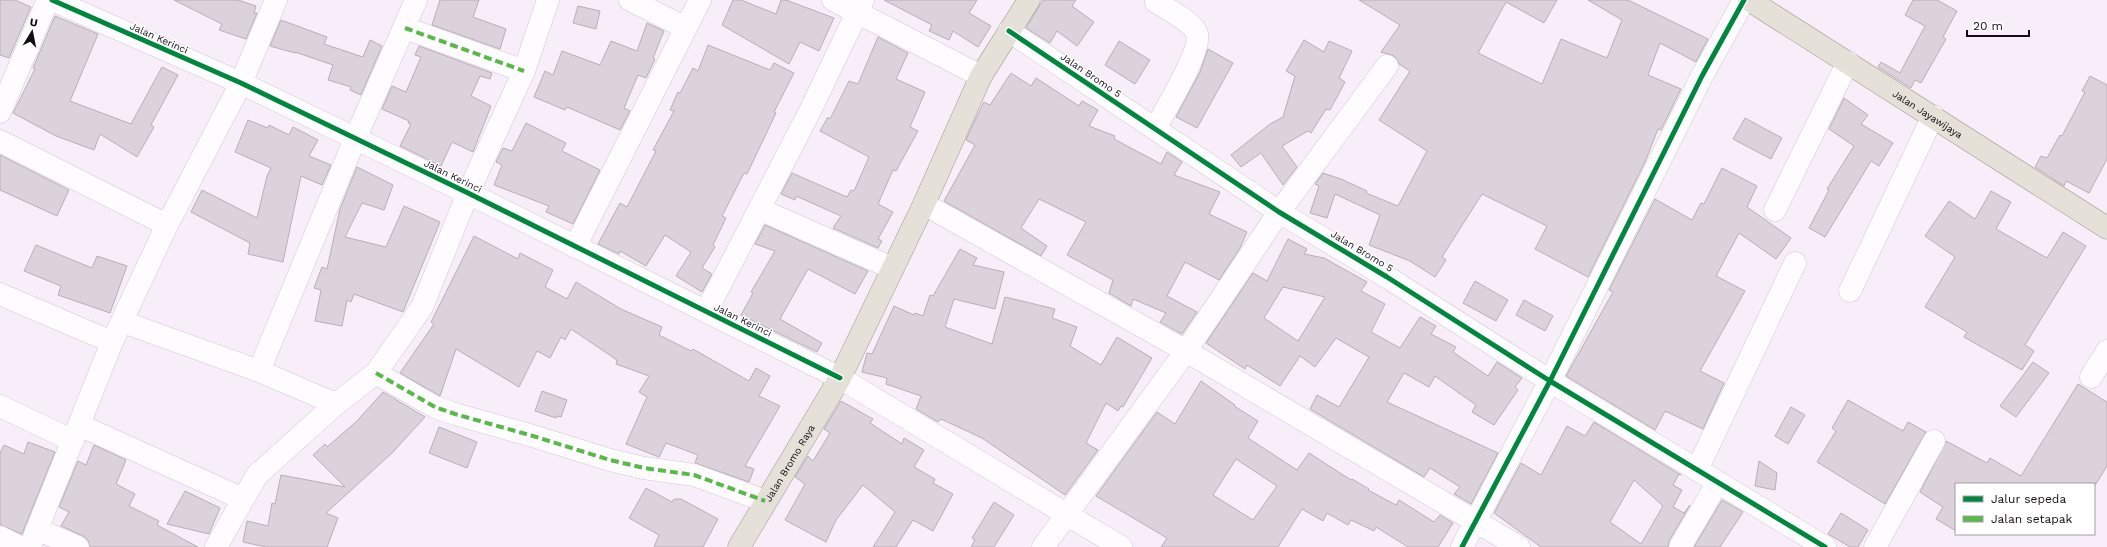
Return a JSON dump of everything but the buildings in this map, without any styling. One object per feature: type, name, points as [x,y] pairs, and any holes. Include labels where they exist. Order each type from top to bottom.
[{"type":"main road","name":"Jalan Bromo Raya","points":[[739,547],[765,501],[840,378],[924,204],[981,76],[1029,0]]},
{"type":"main road","name":"Jalan Jayawijaya","points":[[1749,0],[2107,228]]},
{"type":"street","points":[[0,112],[48,0]]},
{"type":"street","name":"Jalan Kerinci","points":[[52,0],[241,83],[468,193],[840,378],[1118,546]]},
{"type":"street","points":[[78,547],[34,538],[112,342],[123,322],[167,225],[241,83],[276,0]]},
{"type":"street","points":[[259,371],[355,139],[416,0]]},
{"type":"street","points":[[216,547],[257,475],[336,404],[376,373],[422,307],[468,193],[524,71],[548,0]]},
{"type":"street","points":[[630,0],[686,28]]},
{"type":"street","points":[[575,247],[700,0]]},
{"type":"street","points":[[833,0],[861,7],[981,76]]},
{"type":"street","points":[[1462,547],[1550,381],[1702,76],[1744,0]]},
{"type":"street","points":[[1155,129],[1191,60],[1197,44],[1197,34],[1191,25],[1156,2]]},
{"type":"street","points":[[706,312],[861,7]]},
{"type":"street","points":[[405,28],[524,71]]},
{"type":"street","name":"Jalan Bromo 5","points":[[1009,31],[1279,212],[1387,277],[1550,381],[1824,547]]},
{"type":"street","points":[[1775,210],[1848,62]]},
{"type":"street","points":[[1043,547],[1186,352],[1279,212],[1387,66]]},
{"type":"street","points":[[1850,291],[1933,116]]},
{"type":"street","points":[[0,141],[167,225]]},
{"type":"street","points":[[924,204],[1186,352],[1519,547]]},
{"type":"street","points":[[759,209],[892,268]]},
{"type":"street","points":[[1697,470],[1795,263]]},
{"type":"street","points":[[0,294],[112,342]]},
{"type":"street","points":[[123,322],[259,371],[336,404]]},
{"type":"street","points":[[2091,377],[2107,351]]},
{"type":"street","points":[[376,373],[435,407],[455,414],[610,460],[644,468],[694,475],[765,501]]},
{"type":"street","points":[[0,406],[76,433],[243,499]]},
{"type":"street","points":[[1875,547],[1934,441]]},
{"type":"street","points":[[1680,547],[1718,482]]},
{"type":"street","points":[[0,537],[20,547]]},
{"type":"marked path","points":[[405,28],[524,71]]},
{"type":"marked path","points":[[376,373],[435,407],[455,414],[610,460],[644,468],[694,475],[765,501]]},
{"type":"cycle path","points":[[52,0],[241,83],[468,193],[840,378]]},
{"type":"cycle path","points":[[1744,0],[1702,76],[1550,381],[1825,547]]},
{"type":"cycle path","points":[[1009,31],[1279,212],[1387,277],[1550,381],[1462,547]]}]
